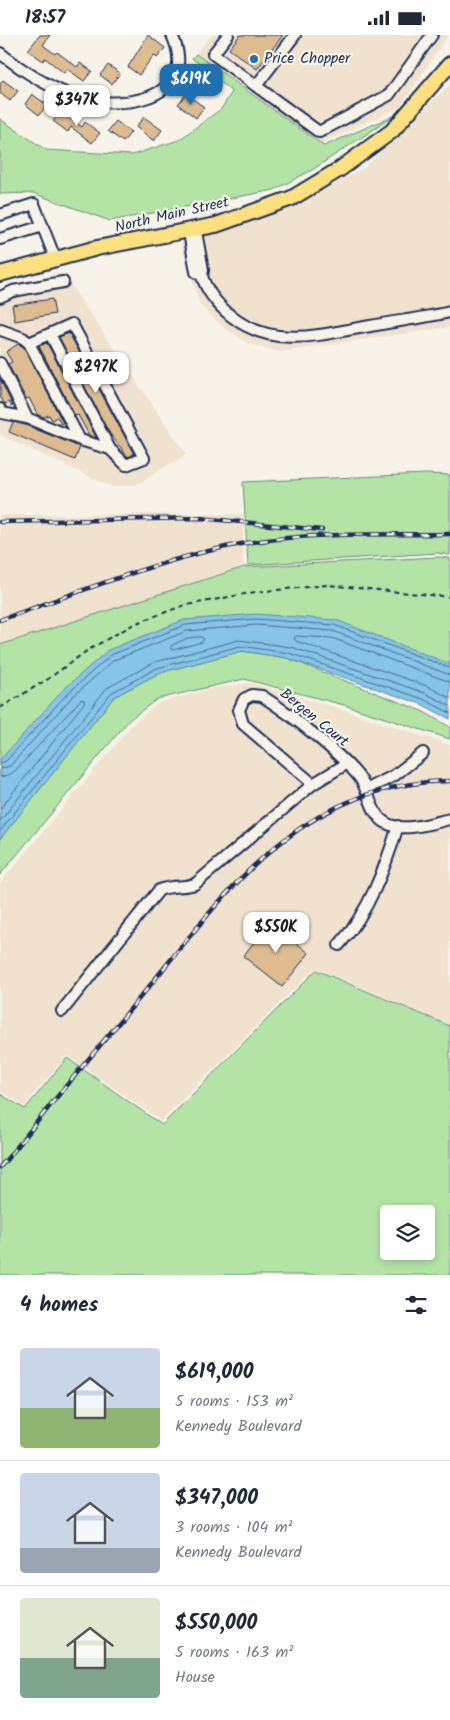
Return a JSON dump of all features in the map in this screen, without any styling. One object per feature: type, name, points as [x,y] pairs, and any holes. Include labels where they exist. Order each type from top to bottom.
[{"type":"main road","name":"North Main Street","points":[[0,274],[55,258],[193,232],[292,198],[340,169],[392,131],[445,75],[450,64]]},
{"type":"street","points":[[0,53],[24,72],[74,97],[119,102],[155,94],[171,84],[178,71],[180,62],[177,46],[172,35]]},
{"type":"street","points":[[228,35],[213,54],[319,132],[389,95],[432,35]]},
{"type":"street","points":[[256,86],[295,35]]},
{"type":"street","points":[[0,215],[34,204],[55,258]]},
{"type":"street","points":[[0,239],[43,225]]},
{"type":"street","points":[[193,232],[197,237],[203,270],[202,276],[214,300],[242,325],[267,335],[279,337],[312,336],[450,312]]},
{"type":"street","points":[[0,297],[14,291],[63,281]]},
{"type":"street","points":[[30,343],[72,323],[144,459],[126,465],[110,449],[50,334]]},
{"type":"street","points":[[0,330],[23,338],[30,343],[80,440]]},
{"type":"street","points":[[0,363],[27,418]]},
{"type":"street","points":[[0,409],[2,413],[27,418],[80,440],[110,449]]},
{"type":"street","name":"Bergen Court","points":[[313,784],[243,724],[239,710],[244,699],[252,695],[262,695],[304,727],[360,778],[378,816],[385,823],[398,827]]},
{"type":"street","points":[[366,790],[383,783],[423,753]]},
{"type":"street","points":[[62,1011],[160,890],[172,885],[182,888],[195,884],[313,784],[346,764]]},
{"type":"street","points":[[339,945],[370,900],[389,857],[398,827],[450,819]]},
{"type":"path","points":[[0,708],[48,679],[88,650],[134,624],[190,604],[255,592],[328,585],[450,597]]},
{"type":"shaded area","points":[[212,35],[448,35],[400,107],[321,143],[196,53]]},
{"type":"shaded area","points":[[450,84],[450,327],[280,352],[249,344],[223,327],[200,305],[181,243],[292,206],[364,168]]},
{"type":"shaded area","points":[[56,274],[65,274],[186,454],[138,484],[112,487],[0,435],[0,289]]},
{"type":"shaded area","points":[[243,514],[243,566],[0,648],[0,515]]},
{"type":"shaded area","points":[[250,683],[341,709],[450,745],[450,1025],[315,968],[161,1121],[67,1055],[24,1106],[0,1091],[0,883],[132,725],[158,703],[214,688]]},
{"type":"green space","points":[[196,54],[324,146],[397,114],[312,170],[274,190],[110,221],[33,193],[0,194],[0,119],[46,150],[132,155],[179,140],[221,109],[232,92],[192,58]]},
{"type":"green space","points":[[425,474],[450,475],[450,555],[437,553],[248,565],[243,482]]},
{"type":"green space","points":[[438,557],[450,558],[450,679],[374,639],[170,651],[0,777],[0,645],[244,567]]},
{"type":"green space","points":[[242,651],[287,658],[422,711],[450,727],[450,739],[344,705],[244,679],[157,699],[129,720],[0,875],[0,839],[114,697],[159,673]]},
{"type":"green space","points":[[316,970],[450,1026],[450,1275],[0,1275],[0,1094],[25,1109],[67,1058],[162,1125]]},
{"type":"water","points":[[256,614],[336,620],[450,664],[450,719],[421,704],[287,658],[242,651],[159,673],[114,697],[0,839],[0,760],[63,690],[108,650],[184,620]]},
{"type":"building","points":[[40,35],[50,35],[43,45],[55,54],[57,52],[77,67],[80,63],[92,71],[84,81],[67,69],[64,73],[45,58],[43,61],[28,50]]},
{"type":"building","points":[[148,35],[165,48],[157,58],[154,55],[139,75],[128,67]]},
{"type":"building","name":"Price Chopper","points":[[240,35],[283,35],[257,69],[229,49]]},
{"type":"building","points":[[108,65],[120,73],[112,84],[100,75]]},
{"type":"building","points":[[203,71],[220,84],[213,94],[195,81]]},
{"type":"building","points":[[3,80],[18,91],[10,101],[0,93],[0,84]]},
{"type":"building","points":[[32,94],[47,105],[39,115],[25,104]]},
{"type":"building","points":[[186,94],[204,107],[196,118],[178,104]]},
{"type":"building","points":[[61,111],[82,127],[85,122],[100,133],[92,143],[71,127],[68,132],[53,121]]},
{"type":"building","points":[[144,117],[162,130],[154,141],[136,127]]},
{"type":"building","points":[[116,121],[131,132],[123,142],[108,131]]},
{"type":"building","points":[[52,299],[55,314],[15,321],[12,305]]},
{"type":"building","points":[[69,333],[134,454],[128,457],[108,431],[59,337]]},
{"type":"building","points":[[47,343],[96,438],[89,435],[78,415],[75,416],[39,346]]},
{"type":"building","points":[[18,344],[24,347],[63,423],[61,424],[57,417],[52,420],[49,415],[44,417],[38,415],[29,398],[26,399],[8,364],[12,362],[6,352]]},
{"type":"building","points":[[0,379],[12,407],[9,402],[5,404],[0,397]]},
{"type":"building","points":[[13,422],[80,447],[75,460],[9,432]]},
{"type":"building","points":[[270,922],[309,953],[282,987],[243,956]]},
{"type":"railway","points":[[0,522],[200,518],[322,530]]},
{"type":"railway","points":[[0,620],[91,587],[183,557],[246,543],[297,537],[373,534],[450,534]]},
{"type":"railway","points":[[0,1167],[213,909],[244,875],[278,845],[314,819],[354,799],[399,786],[450,781]]},
{"type":"place","name":"Price Chopper","points":[[254,59]]}]
